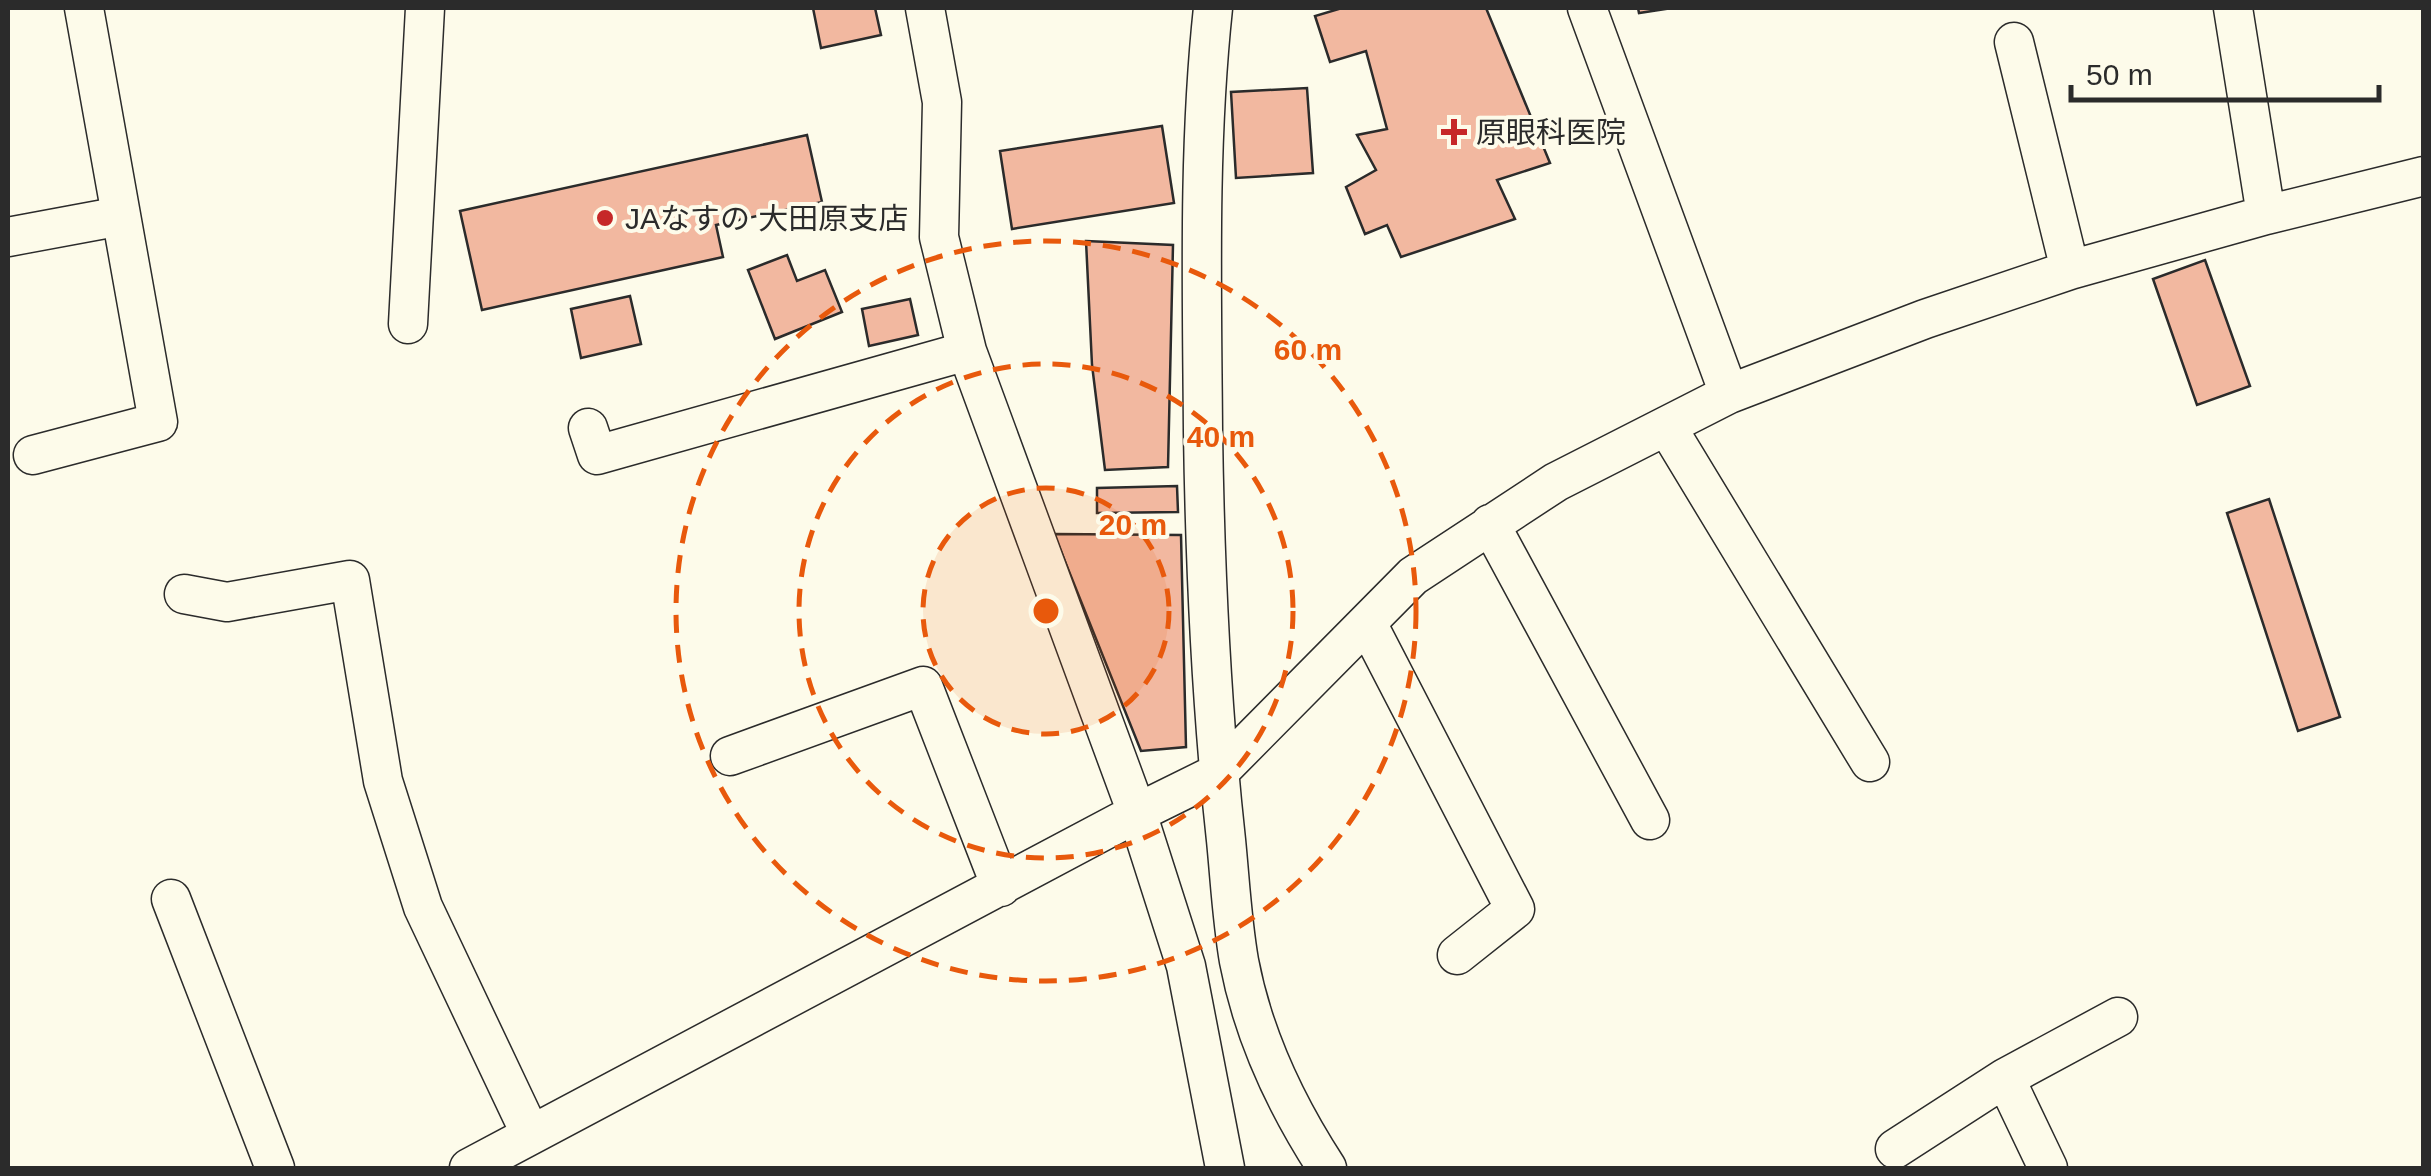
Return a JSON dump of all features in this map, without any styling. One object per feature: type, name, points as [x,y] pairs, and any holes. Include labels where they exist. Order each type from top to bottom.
[{"type":"street","points":[[33,456],[158,422],[84,8]]},
{"type":"street","points":[[408,324],[425,8]]},
{"type":"street","points":[[925,8],[942,102],[939,237],[967,350],[1137,813],[1186,966],[1226,1168]]},
{"type":"street","points":[[1212,8],[1204,88],[1202,350],[1208,627],[1218,773],[1239,960],[1255,1021],[1292,1114],[1327,1168]]},
{"type":"street","points":[[1587,8],[1729,394]]},
{"type":"street","points":[[2234,8],[2266,215]]},
{"type":"street","points":[[2014,42],[2070,270]]},
{"type":"street","points":[[469,1168],[1218,773],[1412,576],[1556,482],[1729,394],[1925,319],[2070,270],[2424,176]]},
{"type":"street","points":[[8,237],[121,216]]},
{"type":"street","points":[[588,428],[597,455],[967,350]]},
{"type":"street","points":[[1666,427],[1870,762]]},
{"type":"street","points":[[1490,524],[1650,820]]},
{"type":"street","points":[[184,594],[227,602],[350,580],[382,781],[423,907],[531,1135]]},
{"type":"street","points":[[1367,622],[1515,909],[1457,955]]},
{"type":"street","points":[[730,756],[923,686],[1001,887]]},
{"type":"street","points":[[171,899],[276,1168]]},
{"type":"street","points":[[1895,1149],[2005,1078],[2118,1017]]},
{"type":"street","points":[[2005,1078],[2048,1168]]},
{"type":"building","points":[[813,8],[875,8],[881,35],[821,48]]},
{"type":"building","name":"原眼科医院","points":[[1342,8],[1486,8],[1550,163],[1497,180],[1515,219],[1401,257],[1387,225],[1365,234],[1346,187],[1376,170],[1357,135],[1387,129],[1366,51],[1330,62],[1315,16]]},
{"type":"building","points":[[1638,8],[1672,8],[1639,13]]},
{"type":"building","points":[[1307,88],[1313,173],[1236,178],[1231,92]]},
{"type":"building","points":[[1162,126],[1174,203],[1012,229],[1000,151]]},
{"type":"building","name":"JAなすの 大田原支店","points":[[807,135],[822,202],[716,225],[723,257],[482,310],[460,211]]},
{"type":"building","points":[[1086,241],[1173,245],[1168,467],[1105,470],[1092,365]]},
{"type":"building","points":[[787,255],[797,281],[825,270],[842,312],[775,339],[748,270]]},
{"type":"building","points":[[2205,260],[2250,386],[2197,405],[2153,279]]},
{"type":"building","points":[[630,296],[641,344],[581,358],[571,309]]},
{"type":"building","points":[[910,299],[918,335],[869,346],[862,309]]},
{"type":"building","points":[[1177,486],[1178,512],[1097,513],[1097,488]]},
{"type":"building","points":[[2269,499],[2340,717],[2298,731],[2227,513]]},
{"type":"building","points":[[1054,534],[1181,535],[1186,747],[1141,751]]},
{"type":"place","name":"原眼科医院","points":[[1454,132]]},
{"type":"place","name":"JAなすの 大田原支店","points":[[605,218]]}]
